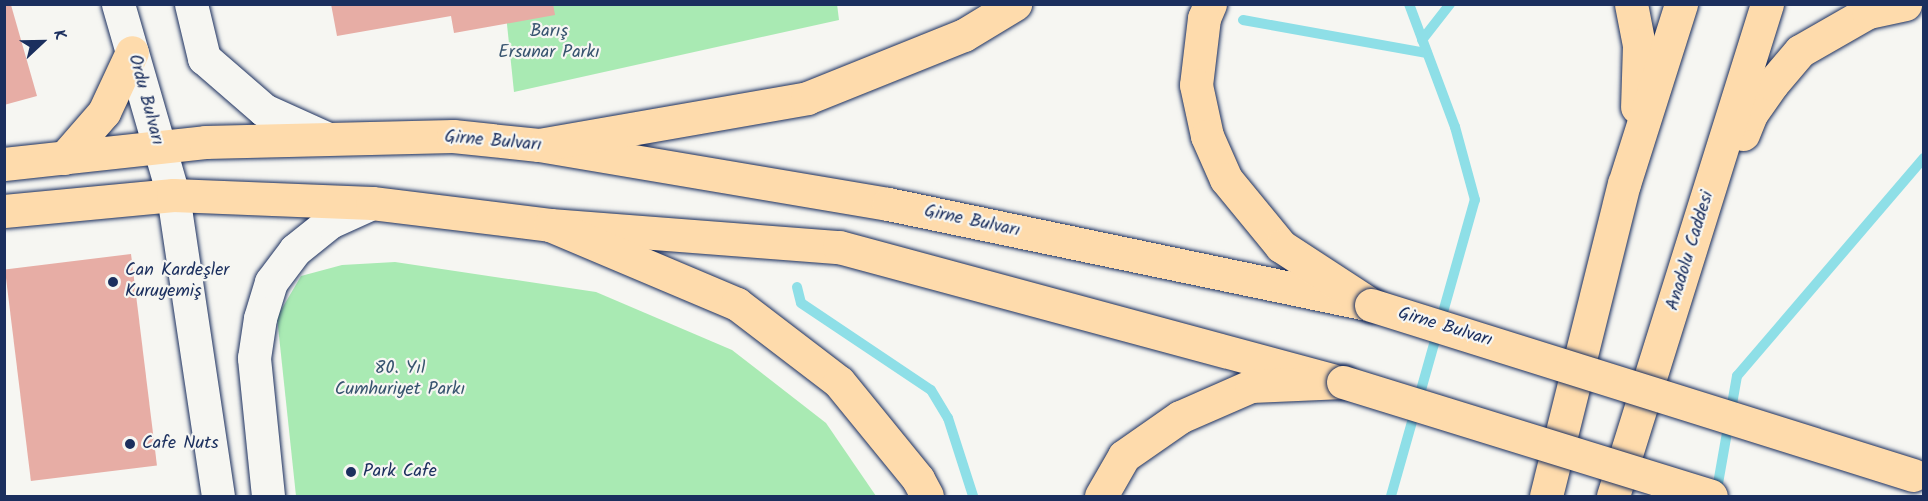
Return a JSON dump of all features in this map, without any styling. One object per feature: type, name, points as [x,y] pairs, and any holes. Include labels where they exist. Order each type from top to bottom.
[{"type":"main road","name":"Ordu Bulvarı","points":[[118,4],[172,195],[218,496]]},
{"type":"main road","points":[[191,4],[204,58],[264,110],[326,138]]},
{"type":"main road","points":[[539,145],[807,98],[964,35],[1015,4]]},
{"type":"main road","points":[[1210,4],[1204,18],[1196,85],[1207,136],[1226,179],[1281,246],[1371,305]]},
{"type":"main road","points":[[1624,184],[1637,105],[1640,45],[1631,4]]},
{"type":"main road","points":[[1546,496],[1624,184],[1681,4]]},
{"type":"main road","name":"Anadolu Caddesi","points":[[1613,496],[1698,231],[1767,4]]},
{"type":"main road","points":[[1698,231],[1724,184],[1751,114],[1772,84],[1800,51],[1868,12],[1905,4]]},
{"type":"main road","points":[[64,158],[104,112],[132,52]]},
{"type":"main road","name":"Girne Bulvarı","points":[[4,164],[205,142],[453,136],[539,145],[888,204],[1371,305],[1920,475]]},
{"type":"main road","points":[[4,211],[172,195],[372,203],[550,225],[839,247],[1343,382],[1711,496]]},
{"type":"main road","points":[[268,496],[254,358],[260,318],[271,282],[295,250],[330,222],[372,203]]},
{"type":"main road","points":[[550,225],[737,304],[839,382],[918,479],[927,496]]},
{"type":"main road","points":[[1101,496],[1124,456],[1180,417],[1251,387],[1343,382]]},
{"type":"green space","name":"Barış Ersunar Parkı","points":[[837,4],[839,20],[514,92],[505,5]]},
{"type":"green space","name":"80. Yıl Cumhuriyet Parkı","points":[[395,262],[596,292],[732,350],[826,423],[876,496],[296,496],[277,317],[301,276],[342,265]]},
{"type":"building","points":[[331,4],[553,4],[555,15],[454,33],[451,16],[337,36]]},
{"type":"building","points":[[4,5],[11,5],[37,96],[4,105]]},
{"type":"building","points":[[131,254],[157,465],[31,481],[5,269]]},
{"type":"waterway","points":[[1391,496],[1475,200],[1455,127],[1409,4]]},
{"type":"waterway","points":[[1422,40],[1450,4]]},
{"type":"waterway","points":[[1243,20],[1427,53]]},
{"type":"waterway","points":[[1716,495],[1737,376],[1924,158]]},
{"type":"waterway","points":[[797,287],[801,303],[931,390],[948,418],[973,496]]},
{"type":"place","name":"Can Kardeşler Kuruyemiş","points":[[113,282]]},
{"type":"place","name":"Cafe Nuts","points":[[130,444]]},
{"type":"place","name":"Park Cafe","points":[[351,472]]}]
